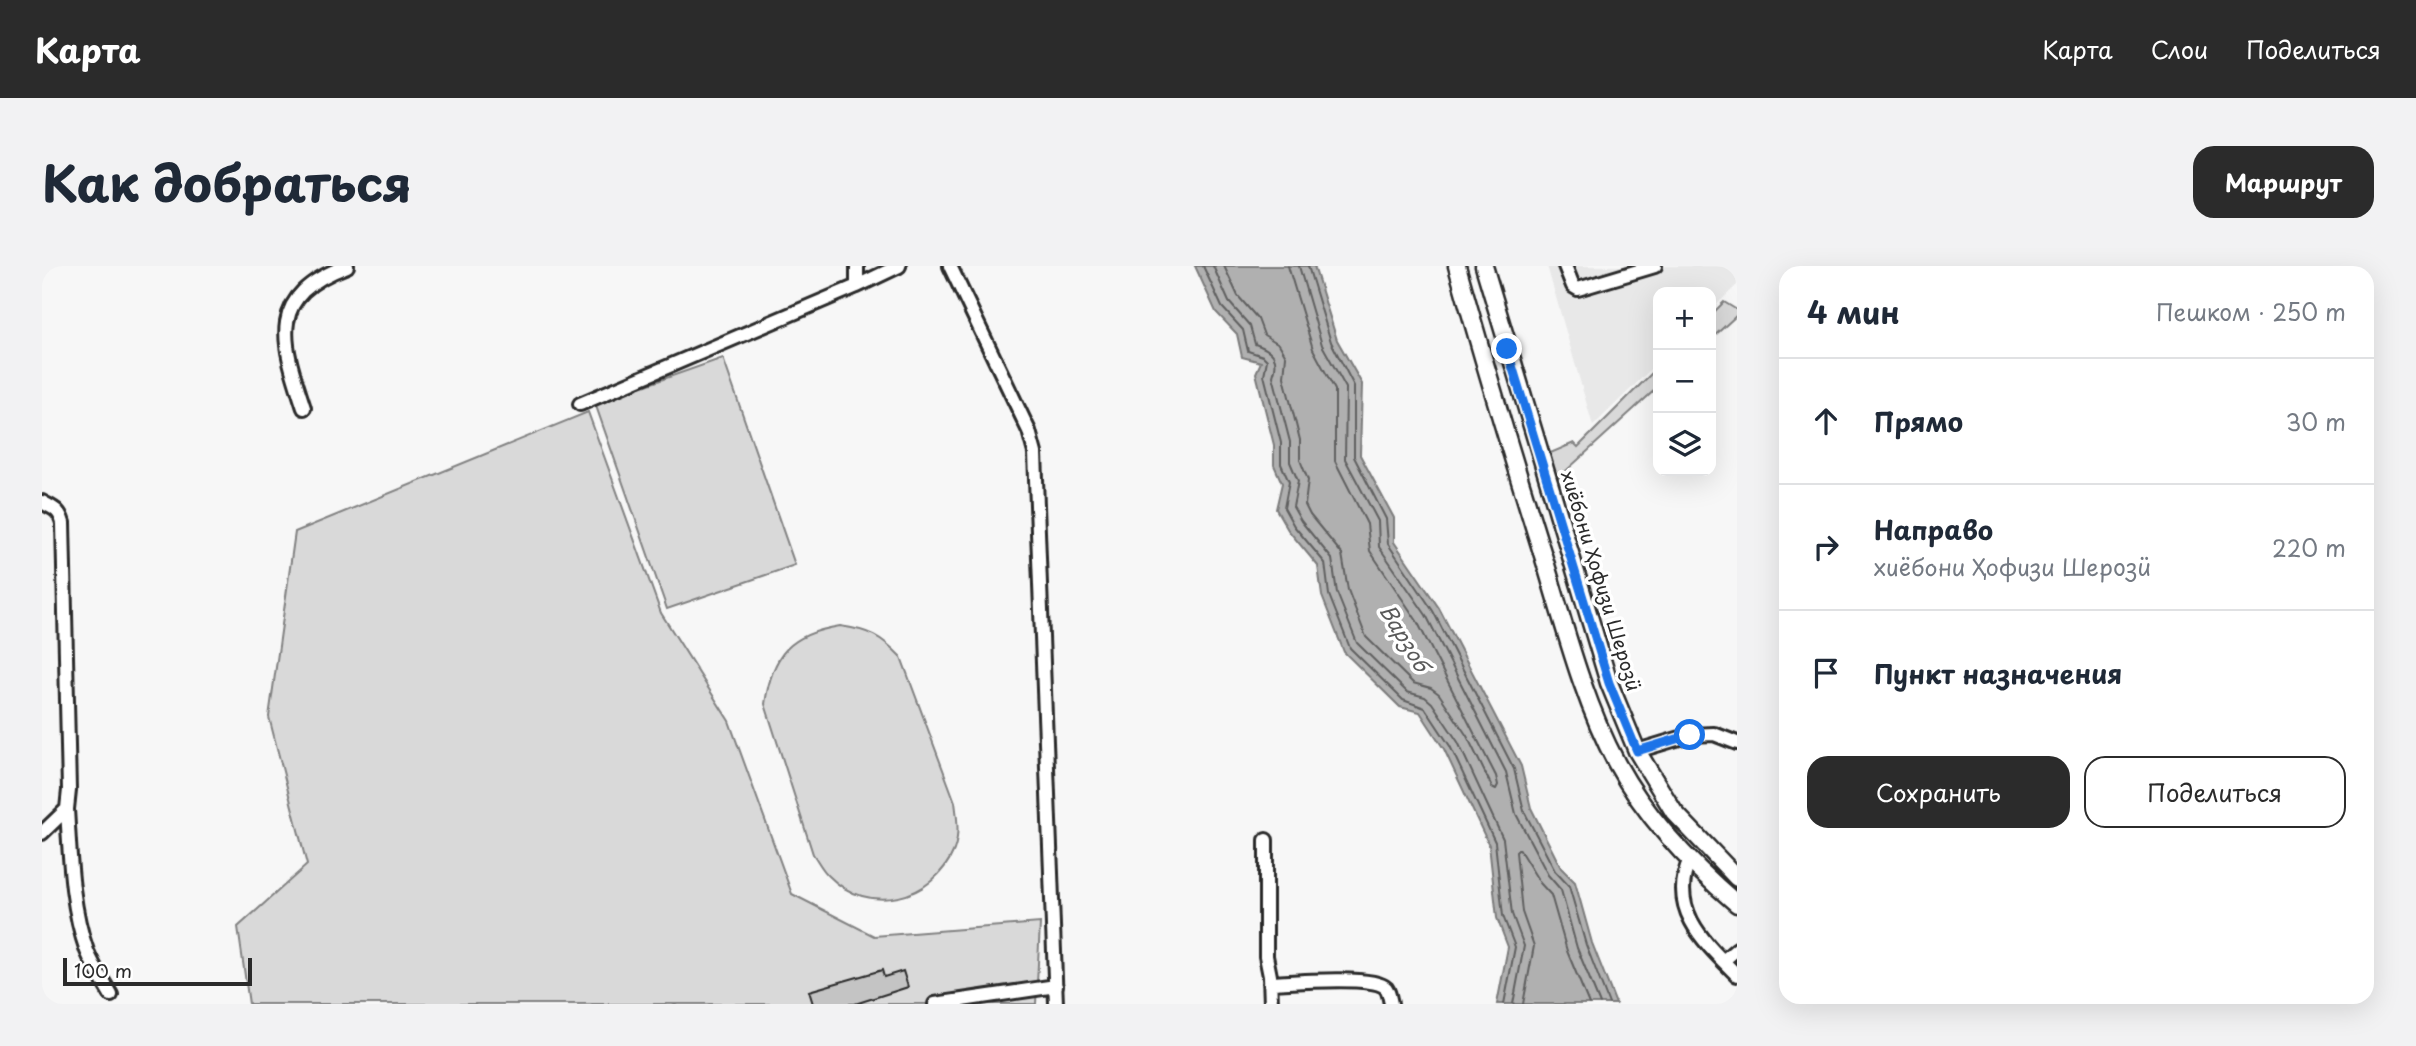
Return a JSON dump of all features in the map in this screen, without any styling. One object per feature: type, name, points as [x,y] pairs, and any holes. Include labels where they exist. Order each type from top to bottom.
[{"type":"main road","points":[[1457,266],[1589,701],[1617,764],[1654,821],[1690,860],[1737,904]]},
{"type":"main road","name":"хиёбони Ҳофизи Шерозӣ","points":[[1484,266],[1609,683],[1637,751],[1674,812],[1737,878]]},
{"type":"main road","points":[[1567,634],[1592,627]]},
{"type":"street","points":[[304,408],[287,354],[286,328],[291,311],[299,295],[328,269],[347,266]]},
{"type":"street","points":[[857,266],[857,286]]},
{"type":"street","points":[[580,404],[899,266]]},
{"type":"street","points":[[950,266],[1030,431],[1035,453],[1056,1004]]},
{"type":"street","points":[[1565,266],[1573,286],[1578,289],[1655,266]]},
{"type":"street","points":[[42,502],[54,507],[60,513],[63,523],[70,863],[78,919],[88,953],[111,995]]},
{"type":"street","points":[[1637,751],[1690,735],[1714,734],[1737,743]]},
{"type":"street","points":[[42,833],[67,809]]},
{"type":"street","points":[[1266,840],[1265,936],[1271,1004]]},
{"type":"street","points":[[1690,860],[1682,889],[1684,909],[1700,935],[1737,975]]},
{"type":"street","points":[[1723,961],[1737,949]]},
{"type":"street","points":[[1270,983],[1361,980],[1378,983],[1386,989],[1391,1004]]},
{"type":"street","points":[[935,1004],[1056,986]]},
{"type":"shaded area","points":[[1547,266],[1737,266],[1737,285],[1716,305],[1716,287],[1653,287],[1653,367],[1593,426]]},
{"type":"shaded area","points":[[1724,302],[1737,310],[1737,315],[1716,334],[1716,310]]},
{"type":"shaded area","points":[[723,358],[795,565],[667,609],[595,403]]},
{"type":"shaded area","points":[[1653,372],[1653,392],[1556,480],[1548,454],[1574,443],[1578,447]]},
{"type":"shaded area","points":[[588,412],[661,613],[729,721],[792,894],[874,936],[1040,923],[1036,1004],[249,1004],[238,927],[307,865],[269,717],[295,532]]},
{"type":"shaded area","points":[[840,626],[874,635],[901,657],[955,802],[957,838],[954,850],[944,867],[931,881],[916,891],[898,897],[880,899],[862,896],[845,888],[822,868],[813,854],[765,704],[773,672],[786,649],[808,635]]},
{"type":"water","name":"Варзоб","points":[[1195,266],[1314,266],[1337,340],[1362,384],[1360,455],[1394,518],[1394,542],[1439,608],[1521,766],[1531,808],[1561,868],[1575,882],[1592,943],[1616,1004],[1497,1004],[1508,947],[1497,918],[1489,845],[1444,749],[1420,712],[1400,707],[1344,652],[1322,596],[1318,566],[1288,530],[1276,509],[1282,483],[1274,465],[1274,445],[1256,373],[1261,362],[1242,357],[1237,334],[1216,312]]},
{"type":"building","points":[[882,970],[884,977],[903,971],[908,987],[855,1004],[813,1004],[809,991]]},
{"type":"route","points":[[1507,349],[1609,683],[1637,751],[1690,735]]}]
